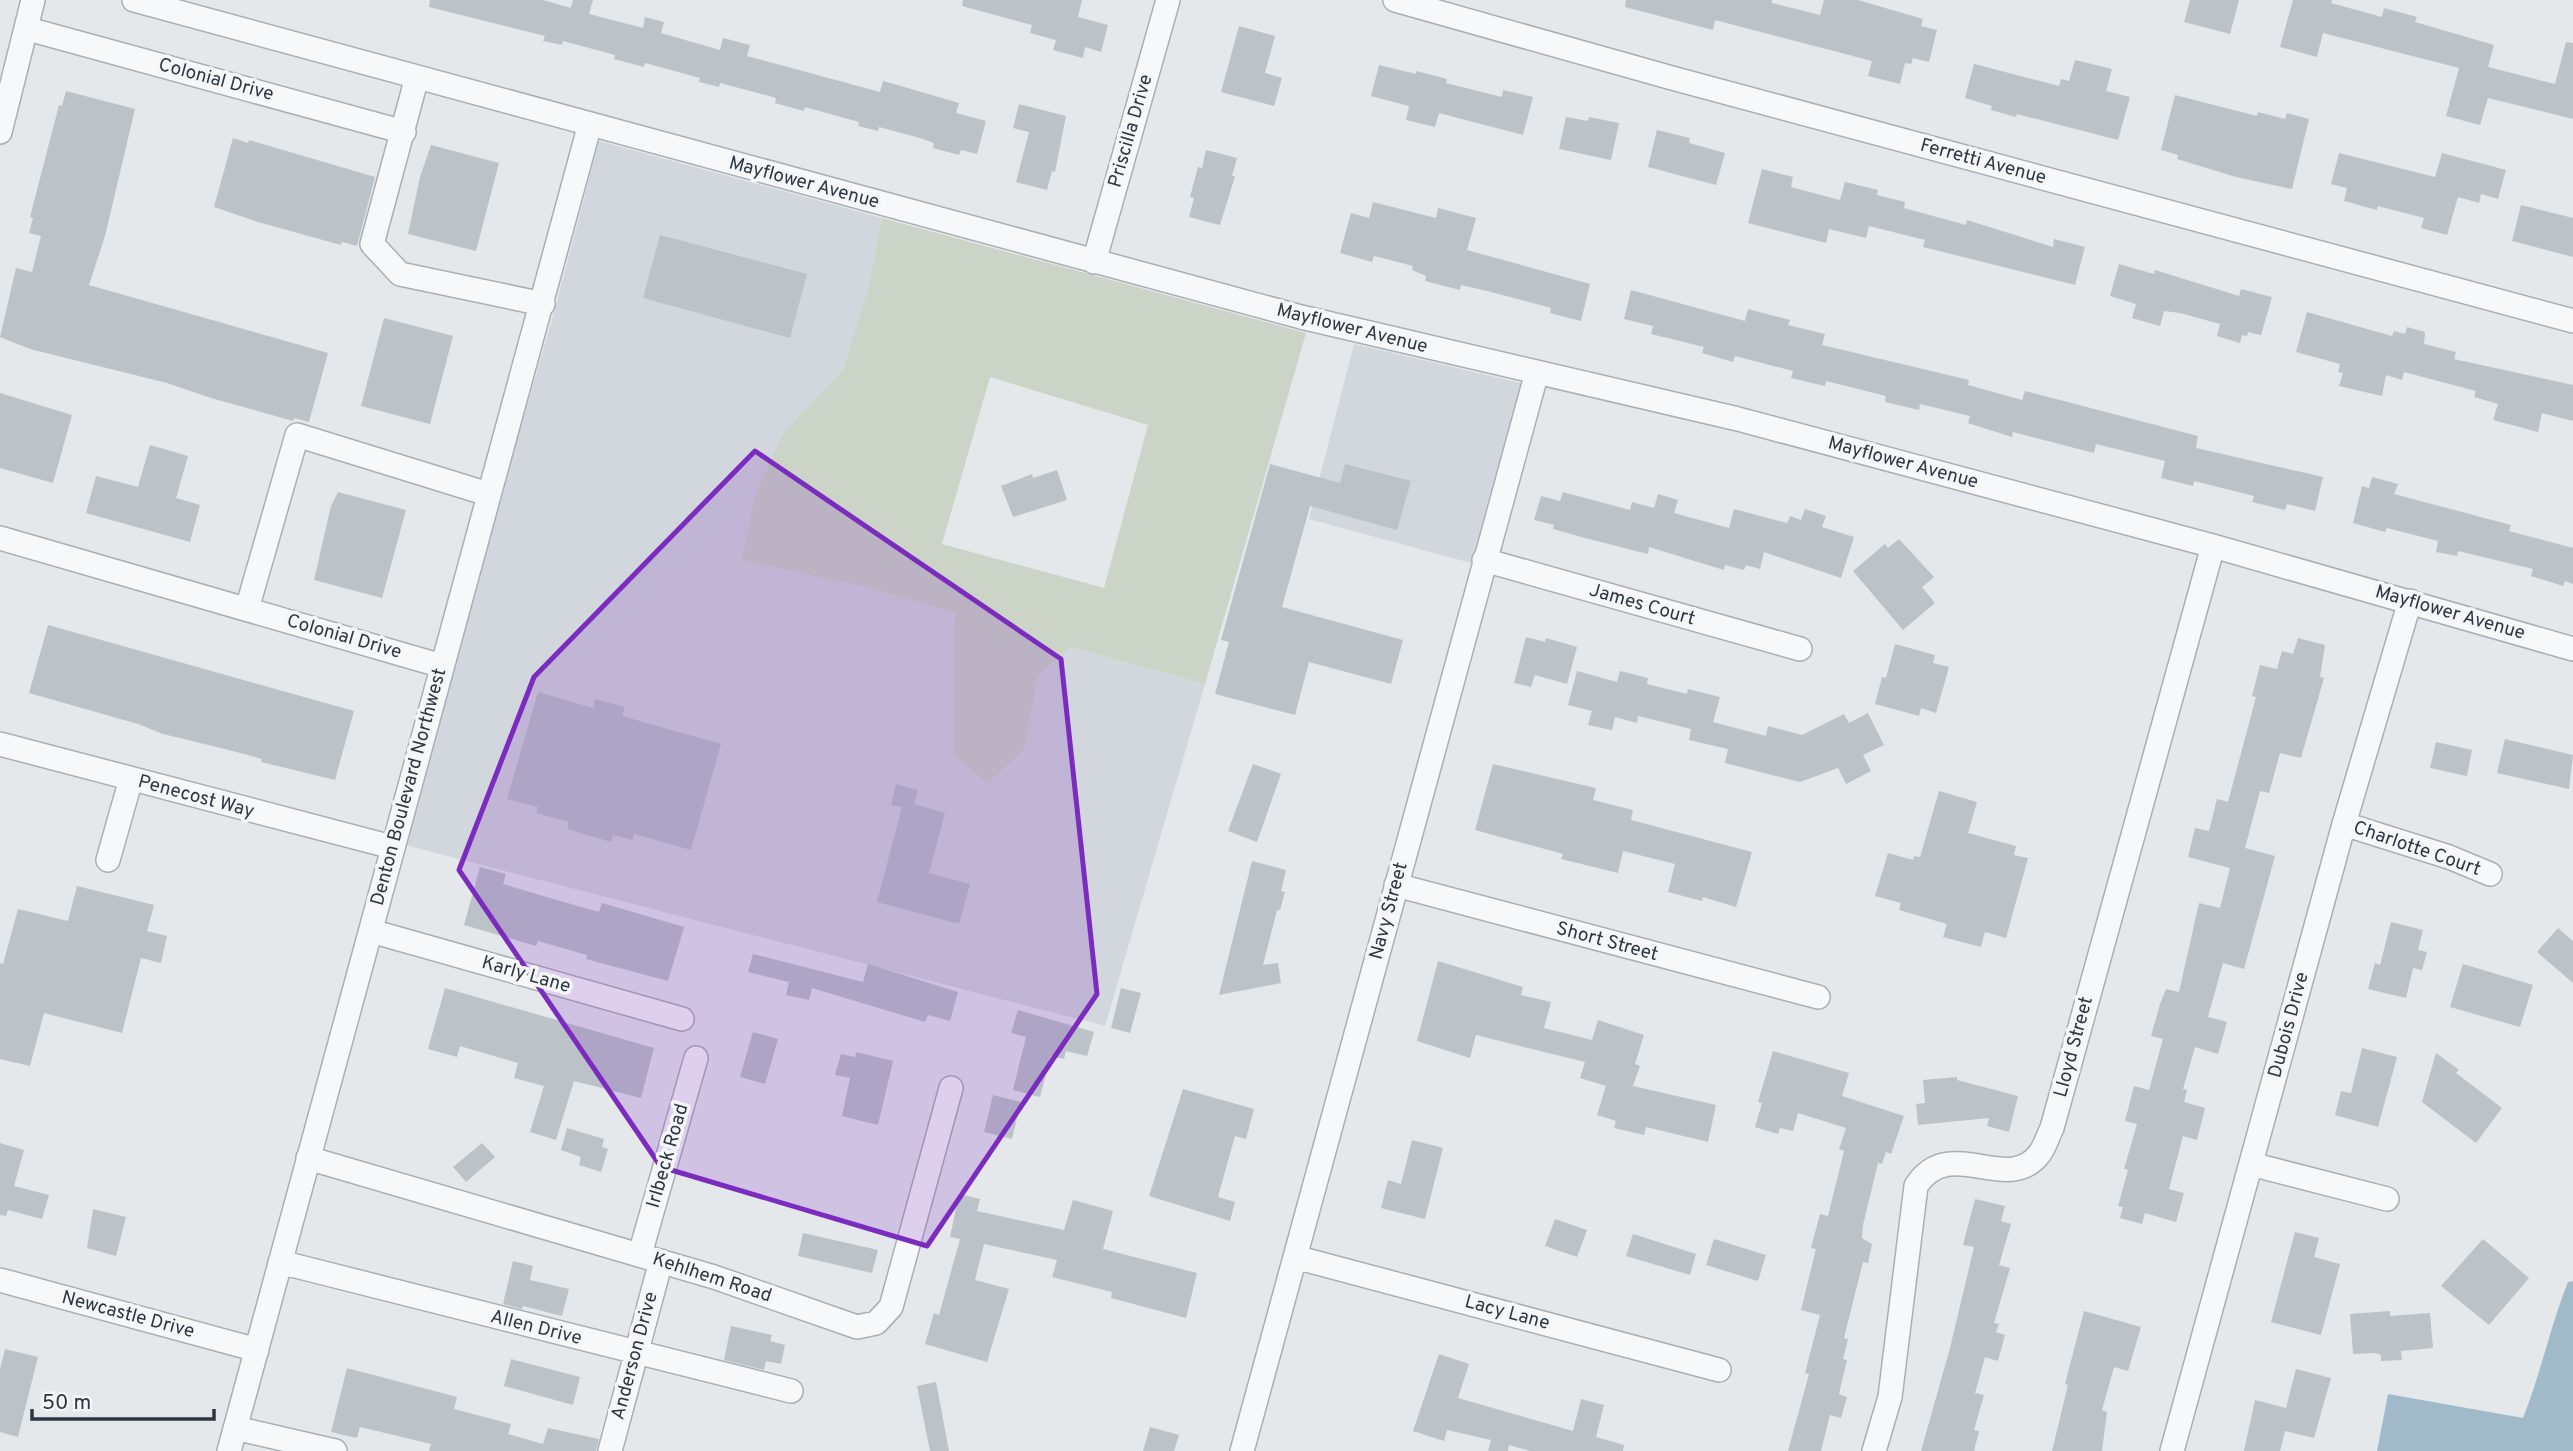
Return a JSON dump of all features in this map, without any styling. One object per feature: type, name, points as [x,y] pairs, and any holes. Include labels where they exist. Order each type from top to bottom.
[{"type":"street","points":[[0,132],[28,29],[33,0]]},
{"type":"street","name":"Mayflower Avenue","points":[[134,0],[1301,317],[1738,419],[2213,546],[2573,649]]},
{"type":"street","name":"Priscilla Drive","points":[[1094,262],[1168,0]]},
{"type":"street","name":"Ferretti Avenue","points":[[1395,0],[1672,78],[2573,321]]},
{"type":"street","name":"Colonial Drive","points":[[28,29],[404,132]]},
{"type":"street","points":[[417,77],[372,244],[400,274],[543,304]]},
{"type":"street","name":"Denton Boulevard Northwest","points":[[229,1451],[590,124]]},
{"type":"street","name":"Navy Street","points":[[1242,1451],[1537,372]]},
{"type":"street","points":[[247,609],[297,435],[488,494]]},
{"type":"street","name":"Colonial Drive","points":[[0,538],[442,666]]},
{"type":"street","name":"Lloyd Street","points":[[1874,1451],[1890,1397],[1916,1186],[1925,1172],[1940,1164],[1958,1162],[2004,1170],[2028,1164],[2040,1153],[2052,1128],[2213,546]]},
{"type":"street","name":"James Court","points":[[1484,560],[1800,649]]},
{"type":"street","name":"Dubois Drive","points":[[2172,1451],[2344,824],[2410,601]]},
{"type":"street","name":"Penecost Way","points":[[0,744],[392,848]]},
{"type":"street","points":[[108,860],[131,779]]},
{"type":"street","name":"Charlotte Court","points":[[2344,824],[2449,857],[2490,874]]},
{"type":"street","name":"Short Street","points":[[1396,885],[1818,997]]},
{"type":"street","name":"Karly Lane","points":[[371,931],[682,1019]]},
{"type":"street","name":"Irlbeck Road","points":[[650,1258],[696,1058]]},
{"type":"street","name":"Kehlhem Road","points":[[308,1158],[650,1258],[858,1326],[876,1323],[891,1307],[951,1088]]},
{"type":"street","points":[[2251,1164],[2387,1199]]},
{"type":"street","name":"Lacy Lane","points":[[1295,1257],[1719,1370]]},
{"type":"street","name":"Anderson Drive","points":[[610,1451],[636,1354],[650,1258]]},
{"type":"street","name":"Allen Drive","points":[[280,1262],[791,1391]]},
{"type":"street","name":"Newcastle Drive","points":[[0,1280],[257,1350]]},
{"type":"street","points":[[235,1428],[335,1451]]},
{"type":"highlighted area","points":[[755,451],[1061,659],[1097,994],[927,1246],[661,1167],[459,870],[534,677]]},
{"type":"shaded area","points":[[599,141],[882,218],[868,288],[843,370],[784,432],[866,587],[955,613],[953,754],[989,783],[1025,748],[1038,676],[1070,647],[1205,684],[1105,1026],[405,845],[552,320]]},
{"type":"shaded area","points":[[1354,344],[1521,383],[1471,563],[1309,519]]},
{"type":"green space","points":[[882,218],[1306,333],[1205,684],[1070,647],[1038,676],[1025,748],[988,784],[953,754],[955,613],[866,587],[742,560],[755,495],[784,432],[843,370],[868,288]],"holes":[[[990,377],[1148,425],[1104,588],[942,544]]]},
{"type":"water","points":[[2573,1281],[2573,1451],[2377,1451],[2388,1394],[2523,1418],[2568,1282]]},
{"type":"building","points":[[430,0],[543,0],[571,8],[573,0],[593,0],[589,14],[643,28],[645,17],[664,22],[661,33],[720,50],[723,38],[750,45],[747,56],[880,92],[883,81],[959,103],[956,113],[986,121],[977,154],[961,150],[959,155],[933,148],[934,143],[920,138],[879,127],[878,131],[858,126],[859,122],[805,107],[804,111],[775,103],[776,98],[758,93],[720,83],[719,87],[699,82],[700,78],[645,63],[644,67],[614,59],[615,55],[563,41],[562,45],[543,41],[545,36],[429,7]]},
{"type":"building","points":[[963,0],[1082,0],[1078,17],[1108,25],[1101,52],[1085,47],[1083,58],[1053,50],[1056,40],[1030,33],[1032,25],[962,6]]},
{"type":"building","points":[[1626,0],[1772,0],[1772,3],[1820,15],[1824,0],[1858,0],[1923,19],[1921,26],[1937,30],[1929,62],[1913,58],[1911,64],[1905,63],[1900,84],[1868,76],[1872,61],[1715,20],[1713,30],[1625,7]]},
{"type":"building","points":[[2190,0],[2239,0],[2230,34],[2184,22]]},
{"type":"building","points":[[2293,0],[2332,0],[2331,3],[2382,17],[2384,8],[2417,17],[2415,22],[2494,45],[2488,67],[2555,84],[2566,42],[2573,43],[2573,119],[2488,98],[2480,125],[2446,116],[2459,68],[2323,33],[2317,57],[2280,47]]},
{"type":"building","points":[[1239,26],[1275,36],[1265,73],[1282,78],[1274,106],[1221,92]]},
{"type":"building","points":[[2075,60],[2112,69],[2106,91],[2130,97],[2118,140],[2017,114],[2016,117],[1991,110],[1992,106],[1965,98],[1974,64],[2059,86],[2061,79],[2069,81]]},
{"type":"building","points":[[1379,65],[1447,79],[1446,83],[1502,97],[1503,90],[1533,97],[1523,135],[1439,113],[1435,127],[1406,120],[1409,106],[1371,96]]},
{"type":"building","points":[[66,91],[135,109],[105,236],[89,285],[328,353],[309,422],[294,418],[293,421],[167,383],[30,349],[0,337],[16,268],[32,272],[41,236],[29,233],[33,218],[30,217],[59,105],[62,106]]},
{"type":"building","points":[[2175,95],[2257,116],[2258,112],[2285,119],[2287,113],[2309,119],[2292,189],[2236,177],[2177,159],[2178,155],[2161,150]]},
{"type":"building","points":[[1019,104],[1066,116],[1055,172],[1052,171],[1047,190],[1016,182],[1029,132],[1013,128]]},
{"type":"building","points":[[1566,117],[1588,121],[1589,117],[1619,123],[1611,160],[1559,149]]},
{"type":"building","points":[[1657,130],[1690,138],[1689,143],[1725,153],[1716,185],[1648,167]]},
{"type":"building","points":[[233,138],[248,143],[249,140],[375,177],[357,246],[342,242],[341,245],[214,207]]},
{"type":"building","points":[[431,145],[499,163],[476,251],[408,234],[420,177]]},
{"type":"building","points":[[1206,150],[1237,158],[1232,176],[1235,176],[1220,225],[1189,217],[1194,198],[1190,197]]},
{"type":"building","points":[[2339,153],[2435,177],[2442,153],[2506,170],[2498,199],[2481,194],[2479,203],[2458,197],[2447,235],[2421,228],[2424,218],[2378,206],[2377,210],[2344,201],[2347,188],[2331,184]]},
{"type":"building","points":[[1762,169],[1793,177],[1791,187],[1840,200],[1845,182],[1878,190],[1877,195],[1905,202],[1904,208],[1966,225],[1967,220],[2053,247],[2054,239],[2085,247],[2075,285],[1923,247],[1925,240],[1869,226],[1866,238],[1829,229],[1826,243],[1748,223]]},
{"type":"building","points":[[1373,202],[1436,218],[1438,208],[1476,218],[1467,250],[1590,284],[1581,321],[1550,313],[1551,308],[1491,292],[1461,285],[1460,290],[1425,281],[1426,276],[1412,270],[1413,266],[1374,256],[1372,262],[1340,253],[1351,213],[1369,218]]},
{"type":"building","points":[[2521,205],[2573,218],[2573,257],[2512,241]]},
{"type":"building","points":[[660,235],[807,274],[790,338],[643,298]]},
{"type":"building","points":[[2119,264],[2154,274],[2155,270],[2239,296],[2241,289],[2272,297],[2261,335],[2248,332],[2247,336],[2242,335],[2240,343],[2217,336],[2220,324],[2180,313],[2164,311],[2160,326],[2132,318],[2136,304],[2110,296]]},
{"type":"building","points":[[1631,290],[1745,321],[1748,309],[1790,320],[1788,325],[1825,334],[1822,345],[1969,380],[1968,385],[2022,400],[2025,391],[2198,436],[2196,448],[2323,477],[2315,511],[2287,504],[2285,510],[2252,502],[2254,496],[2194,481],[2193,486],[2161,478],[2165,461],[2096,444],[2094,453],[2013,432],[2012,437],[1968,423],[1970,416],[1920,404],[1919,410],[1885,402],[1886,396],[1826,381],[1825,386],[1791,378],[1793,371],[1735,356],[1733,362],[1702,353],[1704,347],[1651,334],[1653,326],[1624,319]]},
{"type":"building","points":[[2307,312],[2392,336],[2394,331],[2405,334],[2407,327],[2425,332],[2424,344],[2456,352],[2454,359],[2573,385],[2573,421],[2542,413],[2538,432],[2493,420],[2498,404],[2474,397],[2476,391],[2404,372],[2402,380],[2386,375],[2382,396],[2339,386],[2343,373],[2338,372],[2340,364],[2296,352]]},
{"type":"building","points":[[384,318],[453,336],[430,424],[361,406]]},
{"type":"building","points":[[0,393],[72,415],[53,483],[0,468]]},
{"type":"building","points":[[150,445],[188,456],[176,498],[200,505],[190,542],[86,513],[96,476],[138,487]]},
{"type":"building","points":[[1270,464],[1340,483],[1345,464],[1411,481],[1397,530],[1310,506],[1282,607],[1403,640],[1391,684],[1309,662],[1295,715],[1215,694],[1229,642],[1221,640]]},
{"type":"building","points":[[1057,470],[1067,500],[1013,517],[1001,486],[1032,474],[1033,478]]},
{"type":"building","points":[[2372,477],[2398,484],[2394,494],[2511,525],[2509,531],[2573,548],[2573,584],[2565,581],[2563,586],[2531,576],[2533,569],[2458,551],[2457,556],[2436,552],[2438,541],[2387,528],[2385,532],[2353,523],[2362,486],[2369,488]]},
{"type":"building","points":[[338,492],[406,510],[382,598],[314,580],[331,506]]},
{"type":"building","points":[[1563,492],[1630,510],[1632,502],[1654,508],[1658,494],[1678,500],[1674,513],[1729,528],[1734,509],[1787,523],[1790,516],[1801,520],[1805,509],[1826,516],[1822,527],[1854,537],[1841,578],[1764,552],[1760,569],[1746,565],[1744,570],[1725,565],[1724,570],[1649,547],[1648,554],[1585,538],[1553,529],[1554,525],[1534,520],[1541,496],[1560,501]]},
{"type":"building","points":[[1899,539],[1934,577],[1922,587],[1935,603],[1903,630],[1853,571],[1885,544],[1888,548]]},
{"type":"building","points":[[48,625],[354,711],[335,780],[261,762],[262,759],[163,734],[138,724],[29,693]]},
{"type":"building","points":[[1526,637],[1545,642],[1546,638],[1577,647],[1567,684],[1535,675],[1531,687],[1514,683]]},
{"type":"building","points":[[2298,638],[2325,645],[2320,677],[2324,678],[2301,758],[2280,753],[2269,793],[2260,791],[2245,848],[2275,856],[2244,969],[2223,963],[2208,1017],[2227,1022],[2218,1054],[2195,1047],[2183,1089],[2187,1090],[2184,1102],[2205,1108],[2197,1140],[2183,1136],[2169,1189],[2184,1193],[2176,1222],[2145,1213],[2142,1224],[2120,1218],[2123,1207],[2118,1206],[2128,1170],[2124,1169],[2137,1124],[2125,1121],[2134,1086],[2149,1090],[2163,1039],[2151,1036],[2160,1004],[2166,989],[2179,992],[2199,903],[2220,908],[2230,868],[2188,857],[2195,828],[2209,831],[2217,799],[2228,802],[2256,697],[2252,696],[2260,665],[2277,669],[2282,651],[2293,654]]},
{"type":"building","points":[[1895,644],[1935,655],[1933,663],[1949,667],[1936,713],[1921,708],[1919,716],[1875,704],[1882,677],[1886,678]]},
{"type":"building","points":[[1577,671],[1617,682],[1620,671],[1648,678],[1647,684],[1687,694],[1688,689],[1720,697],[1713,722],[1766,736],[1768,726],[1802,735],[1844,714],[1849,723],[1868,713],[1884,745],[1863,755],[1871,771],[1846,784],[1838,768],[1800,782],[1725,763],[1728,749],[1689,740],[1691,729],[1638,716],[1637,723],[1615,717],[1612,730],[1588,725],[1592,711],[1568,705]]},
{"type":"building","points":[[538,692],[593,708],[595,699],[625,707],[622,716],[721,744],[691,850],[634,834],[632,840],[613,835],[611,842],[567,829],[569,822],[536,813],[538,807],[507,799]]},
{"type":"building","points":[[2505,739],[2573,755],[2569,789],[2497,773]]},
{"type":"building","points":[[2436,742],[2472,750],[2467,776],[2430,768]]},
{"type":"building","points":[[1253,764],[1281,774],[1257,842],[1228,831]]},
{"type":"building","points":[[1493,764],[1596,788],[1593,800],[1633,810],[1631,820],[1752,852],[1736,907],[1703,897],[1702,901],[1668,892],[1675,864],[1623,851],[1618,873],[1561,859],[1563,854],[1475,830]]},
{"type":"building","points":[[896,784],[918,790],[914,804],[945,813],[929,873],[970,884],[959,924],[877,902],[902,807],[891,805]]},
{"type":"building","points":[[1939,791],[1977,802],[1968,833],[2016,846],[2014,855],[2028,858],[2006,938],[1985,932],[1981,947],[1943,937],[1947,924],[1899,910],[1901,903],[1875,896],[1888,853],[1913,860],[1914,856],[1920,857]]},
{"type":"building","points":[[1252,861],[1286,870],[1281,891],[1285,892],[1280,910],[1277,910],[1263,965],[1278,963],[1281,983],[1219,995]]},
{"type":"building","points":[[480,867],[506,874],[503,884],[550,898],[599,912],[602,903],[684,927],[668,981],[586,959],[587,955],[538,941],[536,946],[464,925]]},
{"type":"building","points":[[77,886],[154,905],[147,931],[167,936],[161,963],[141,958],[122,1033],[44,1013],[30,1066],[0,1059],[0,963],[3,964],[18,909],[68,921]]},
{"type":"building","points":[[2391,922],[2423,930],[2418,950],[2427,952],[2422,970],[2413,968],[2406,998],[2368,989],[2375,963],[2380,965]]},
{"type":"building","points":[[2558,928],[2573,941],[2573,983],[2537,952]]},
{"type":"building","points":[[753,954],[863,982],[868,964],[958,992],[950,1021],[928,1015],[925,1022],[812,988],[809,1000],[786,995],[789,982],[748,972]]},
{"type":"building","points":[[1438,961],[1523,987],[1521,995],[1551,1002],[1544,1028],[1592,1040],[1598,1020],[1644,1035],[1635,1064],[1640,1066],[1633,1086],[1716,1105],[1708,1142],[1646,1127],[1644,1135],[1614,1128],[1616,1121],[1597,1115],[1606,1086],[1580,1078],[1585,1062],[1476,1035],[1470,1058],[1417,1041]]},
{"type":"building","points":[[2463,964],[2533,985],[2520,1027],[2450,1007]]},
{"type":"building","points":[[445,988],[654,1048],[641,1098],[574,1081],[556,1140],[530,1132],[544,1086],[514,1078],[518,1063],[460,1046],[457,1057],[428,1049]]},
{"type":"building","points":[[1121,988],[1141,993],[1130,1033],[1111,1028]]},
{"type":"building","points":[[1018,1010],[1094,1032],[1087,1056],[1066,1051],[1064,1059],[1051,1056],[1040,1097],[1013,1090],[1026,1037],[1011,1033]]},
{"type":"building","points":[[753,1032],[778,1039],[765,1084],[740,1077]]},
{"type":"building","points":[[2362,1048],[2397,1057],[2378,1127],[2335,1115],[2341,1091],[2351,1093]]},
{"type":"building","points":[[1773,1051],[1849,1073],[1842,1096],[1904,1116],[1891,1154],[1886,1152],[1882,1164],[1878,1163],[1862,1238],[1872,1244],[1868,1263],[1863,1262],[1844,1338],[1848,1339],[1843,1359],[1847,1360],[1839,1394],[1847,1397],[1841,1418],[1830,1415],[1821,1451],[1788,1451],[1809,1374],[1805,1373],[1820,1315],[1801,1310],[1816,1249],[1811,1248],[1820,1214],[1828,1216],[1844,1151],[1839,1149],[1846,1128],[1798,1113],[1793,1131],[1780,1128],[1778,1134],[1755,1127],[1762,1103],[1758,1102]]},
{"type":"building","points":[[856,1052],[893,1061],[878,1125],[842,1116],[850,1078],[835,1075],[841,1054],[855,1057]]},
{"type":"building","points":[[2436,1053],[2459,1070],[2456,1073],[2502,1108],[2476,1143],[2422,1102]]},
{"type":"building","points":[[1957,1077],[1957,1080],[2018,1096],[2009,1132],[1987,1126],[1989,1118],[1918,1125],[1916,1104],[1925,1103],[1923,1080]]},
{"type":"building","points":[[1183,1089],[1254,1109],[1246,1139],[1235,1136],[1218,1197],[1235,1202],[1230,1221],[1149,1196]]},
{"type":"building","points":[[993,1095],[1021,1102],[1012,1139],[984,1132]]},
{"type":"building","points":[[567,1128],[604,1139],[602,1147],[608,1149],[601,1172],[579,1165],[581,1157],[561,1150]]},
{"type":"building","points":[[1412,1140],[1443,1148],[1425,1219],[1381,1208],[1388,1180],[1401,1184]]},
{"type":"building","points":[[0,1143],[24,1150],[14,1186],[49,1195],[42,1219],[8,1210],[6,1216],[0,1215]]},
{"type":"building","points":[[482,1143],[495,1157],[466,1182],[453,1167]]},
{"type":"building","points":[[959,1194],[980,1199],[977,1211],[1064,1230],[1073,1200],[1113,1211],[1103,1249],[1197,1273],[1186,1318],[1111,1298],[1112,1292],[1052,1277],[1057,1260],[984,1244],[975,1280],[1009,1289],[987,1362],[925,1344],[934,1313],[939,1315],[960,1239],[950,1237]]},
{"type":"building","points":[[1975,1199],[2005,1206],[2001,1221],[2011,1224],[1999,1265],[2010,1268],[1994,1323],[1999,1324],[1996,1332],[2005,1335],[1998,1361],[1985,1357],[1975,1393],[1984,1395],[1974,1430],[1979,1431],[1974,1451],[1921,1451],[1950,1348],[1974,1247],[1963,1245]]},
{"type":"building","points":[[93,1209],[126,1217],[116,1256],[87,1248]]},
{"type":"building","points":[[1555,1219],[1587,1230],[1577,1257],[1545,1246]]},
{"type":"building","points":[[2295,1232],[2319,1238],[2314,1257],[2340,1264],[2321,1335],[2271,1322]]},
{"type":"building","points":[[803,1233],[878,1250],[872,1273],[798,1256]]},
{"type":"building","points":[[1633,1234],[1696,1254],[1690,1275],[1626,1256]]},
{"type":"building","points":[[1714,1239],[1766,1255],[1758,1281],[1706,1265]]},
{"type":"building","points":[[2483,1239],[2529,1278],[2489,1325],[2441,1286]]},
{"type":"building","points":[[513,1261],[533,1266],[530,1280],[569,1289],[562,1316],[503,1304]]},
{"type":"building","points":[[2084,1311],[2141,1327],[2128,1371],[2114,1367],[2102,1410],[2107,1412],[2102,1451],[2052,1451],[2068,1385],[2065,1384]]},
{"type":"building","points":[[2390,1311],[2390,1316],[2430,1313],[2433,1348],[2401,1351],[2402,1360],[2381,1361],[2381,1355],[2375,1353],[2353,1354],[2350,1314]]},
{"type":"building","points":[[731,1326],[772,1335],[770,1341],[785,1345],[781,1364],[766,1361],[764,1370],[724,1360]]},
{"type":"building","points":[[5,1349],[38,1357],[18,1437],[0,1432],[0,1369]]},
{"type":"building","points":[[1439,1354],[1469,1364],[1458,1398],[1573,1431],[1581,1399],[1604,1405],[1596,1437],[1624,1445],[1623,1451],[1530,1451],[1509,1445],[1508,1451],[1488,1451],[1491,1440],[1447,1430],[1444,1441],[1413,1431]]},
{"type":"building","points":[[511,1359],[580,1377],[573,1405],[504,1386]]},
{"type":"building","points":[[347,1368],[457,1397],[454,1409],[511,1424],[508,1434],[543,1444],[548,1428],[599,1439],[596,1451],[429,1451],[431,1444],[360,1427],[357,1438],[331,1432]]},
{"type":"building","points":[[2296,1369],[2331,1378],[2314,1438],[2285,1431],[2280,1451],[2244,1451],[2255,1400],[2286,1408]]},
{"type":"building","points":[[936,1382],[949,1451],[930,1451],[917,1386]]},
{"type":"building","points":[[1150,1427],[1179,1435],[1174,1451],[1143,1451]]}]
